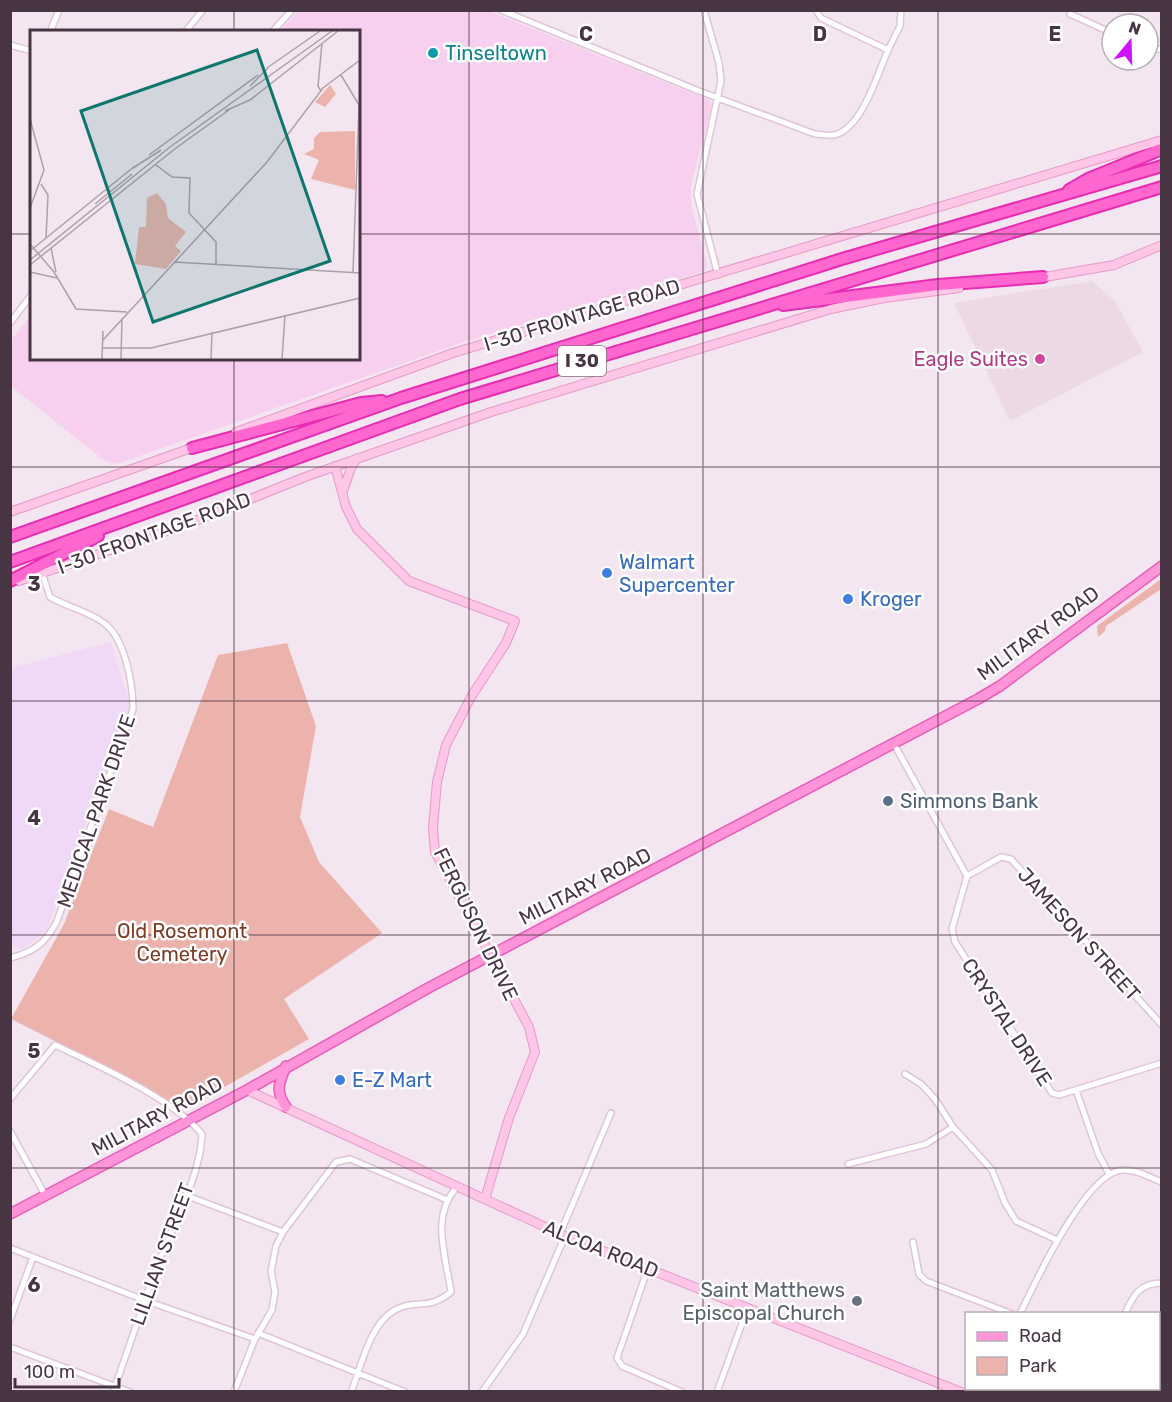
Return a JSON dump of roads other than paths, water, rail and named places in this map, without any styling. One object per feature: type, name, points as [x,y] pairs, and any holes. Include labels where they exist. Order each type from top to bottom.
[{"type":"highway","points":[[1057,197],[1088,179],[1161,149]]},
{"type":"highway","name":"I 30","points":[[10,537],[401,399],[842,259],[1161,166]]},
{"type":"highway","name":"I 30","points":[[10,562],[460,399],[1161,187]]},
{"type":"highway","points":[[753,309],[938,285],[1043,277]]},
{"type":"highway","points":[[192,448],[361,403],[401,399]]},
{"type":"highway","points":[[10,583],[137,516]]},
{"type":"main road","name":"I-30 FRONTAGE ROAD","points":[[10,512],[434,360],[1161,140]]},
{"type":"main road","name":"I-30 FRONTAGE ROAD","points":[[10,583],[193,522],[335,466],[491,412],[831,309],[884,298],[1114,266],[1161,245]]},
{"type":"main road","points":[[343,496],[351,468],[357,458]]},
{"type":"main road","name":"FERGUSON DRIVE","points":[[335,466],[343,496],[357,529],[409,580],[514,621],[506,643],[471,697],[446,745],[435,801],[435,852],[529,1027],[535,1052],[509,1118],[485,1199]]},
{"type":"main road","name":"MILITARY ROAD","points":[[10,1214],[247,1090],[286,1066],[489,955],[894,744],[1000,686],[1161,566]]},
{"type":"main road","points":[[286,1066],[278,1088],[279,1096],[286,1107]]},
{"type":"main road","name":"ALCOA ROAD","points":[[247,1090],[563,1235],[961,1392]]},
{"type":"street","points":[[51,30],[59,10]]},
{"type":"street","points":[[187,30],[203,10]]},
{"type":"street","points":[[274,30],[292,10]]},
{"type":"street","points":[[501,10],[718,98],[815,134],[835,135],[850,126],[862,109],[900,26],[901,10]]},
{"type":"street","points":[[704,10],[719,63],[721,81],[697,194],[718,275]]},
{"type":"street","points":[[816,10],[821,18],[888,50]]},
{"type":"street","points":[[1070,14],[1100,28]]},
{"type":"street","points":[[10,45],[30,50]]},
{"type":"street","points":[[10,323],[30,297]]},
{"type":"street","name":"MEDICAL PARK DRIVE","points":[[10,958],[27,954],[39,947],[57,921],[133,709],[132,680],[114,631],[92,616],[50,597],[42,573]]},
{"type":"street","points":[[894,744],[968,876]]},
{"type":"street","name":"JAMESON STREET","points":[[968,876],[1001,857],[1011,859],[1161,1025]]},
{"type":"street","name":"CRYSTAL DRIVE","points":[[968,876],[952,929],[955,942],[1053,1093],[1059,1095],[1161,1063]]},
{"type":"street","points":[[10,1100],[55,1045],[126,1080],[189,1120]]},
{"type":"street","points":[[904,1074],[921,1084],[935,1099],[953,1127],[992,1170],[1005,1203],[1017,1221],[1057,1240]]},
{"type":"street","points":[[1076,1090],[1098,1153],[1109,1174]]},
{"type":"street","points":[[482,1392],[523,1334],[610,1113]]},
{"type":"street","name":"LILLIAN STREET","points":[[114,1389],[144,1300],[201,1147],[202,1134],[189,1120]]},
{"type":"street","points":[[848,1164],[926,1144],[953,1127]]},
{"type":"street","points":[[10,1131],[45,1195]]},
{"type":"street","points":[[234,1392],[256,1336],[272,1310],[275,1292],[271,1271],[276,1246],[283,1232],[336,1162],[350,1158],[445,1199]]},
{"type":"street","points":[[1021,1312],[1057,1240],[1098,1182],[1109,1174],[1121,1170],[1135,1172],[1161,1182]]},
{"type":"street","points":[[351,1392],[380,1321],[399,1307],[438,1303],[451,1292],[440,1221],[445,1199],[457,1187]]},
{"type":"street","points":[[185,1195],[283,1232]]},
{"type":"street","points":[[913,1242],[919,1274],[926,1281],[1007,1312]]},
{"type":"street","points":[[10,1248],[144,1300],[256,1336],[405,1392]]},
{"type":"street","points":[[10,1320],[33,1257]]},
{"type":"street","points":[[648,1268],[617,1358],[622,1366],[682,1392]]},
{"type":"street","points":[[1126,1312],[1133,1295],[1141,1287],[1161,1283]]},
{"type":"street","points":[[717,1392],[748,1307]]},
{"type":"street","points":[[10,1347],[114,1389],[130,1392]]},
{"type":"place","name":"Tinseltown","points":[[433,53]]},
{"type":"place","name":"Eagle Suites","points":[[1040,359]]},
{"type":"place","name":"Walmart Supercenter","points":[[607,573]]},
{"type":"place","name":"Kroger","points":[[848,599]]},
{"type":"place","name":"Simmons Bank","points":[[888,801]]},
{"type":"place","name":"E-Z Mart","points":[[340,1080]]},
{"type":"place","name":"Saint Matthews Episcopal Church","points":[[857,1301]]},
{"type":"park label","name":"Old Rosemont Cemetery","points":[[182,942]]}]
